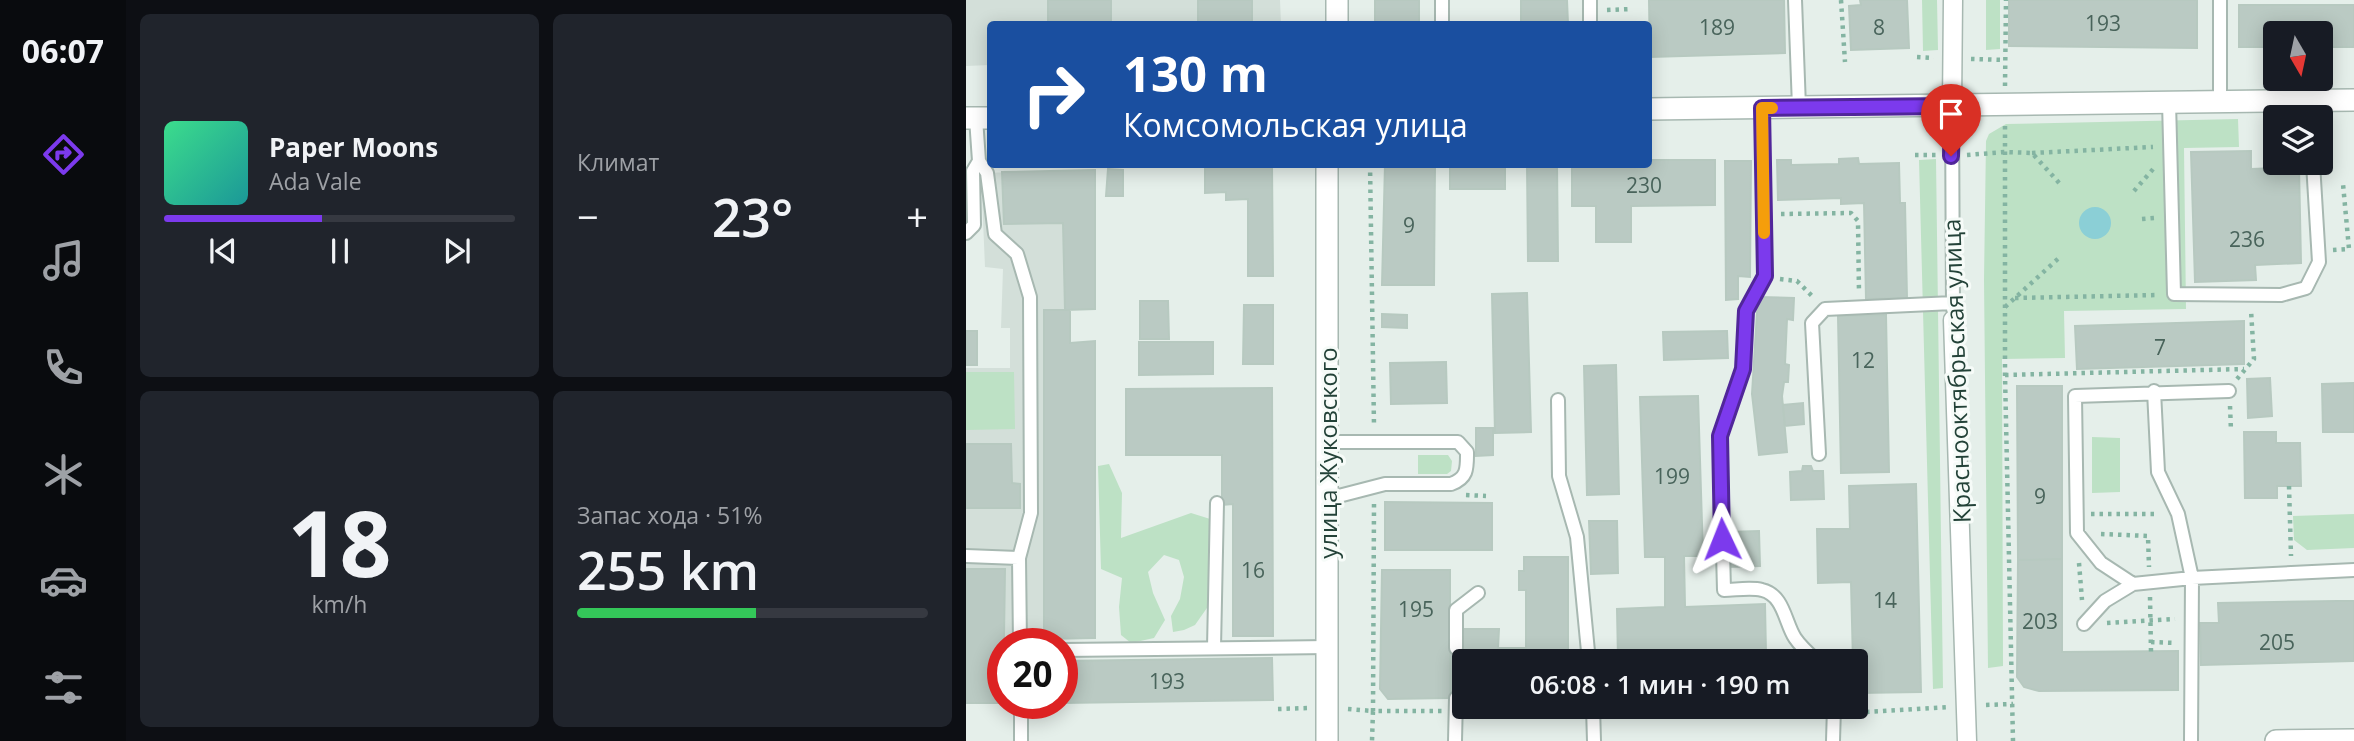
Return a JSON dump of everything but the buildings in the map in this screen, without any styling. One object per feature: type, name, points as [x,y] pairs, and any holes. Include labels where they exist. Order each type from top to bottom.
[{"type":"street","points":[[1337,0],[1338,21]]},
{"type":"street","name":"Краснооктябрьская улица","points":[[1952,106],[1953,0]]},
{"type":"street","points":[[2330,105],[2354,100]]},
{"type":"street","points":[[1652,109],[2169,102],[2263,105]]},
{"type":"street","name":"улица Жуковского","points":[[1326,168],[1327,741]]},
{"type":"street","name":"Краснооктябрьская улица","points":[[1953,311],[1966,741]]},
{"type":"street","points":[[2276,741],[2354,740]]},
{"type":"lane","points":[[1441,0],[1442,21]]},
{"type":"lane","points":[[1795,0],[1799,107]]},
{"type":"lane","points":[[2220,0],[2220,102]]},
{"type":"lane","points":[[2169,102],[2174,295],[2281,295],[2306,288],[2319,261],[2314,175]]},
{"type":"lane","name":"Краснооктябрьская улица","points":[[1952,106],[1953,311]]},
{"type":"lane","points":[[1762,108],[1765,276],[1746,311],[1743,369],[1720,436],[1724,590],[1764,590],[1777,600],[1788,619],[1793,636],[1803,649]]},
{"type":"lane","points":[[966,233],[974,225],[973,171],[979,160],[978,118]]},
{"type":"lane","points":[[979,160],[987,173],[995,234],[1017,254],[1030,297],[1031,513],[1019,558],[1020,628]]},
{"type":"lane","points":[[1819,454],[1812,323],[1825,309],[1859,307],[1953,311]]},
{"type":"lane","points":[[2133,584],[2101,563],[2077,533],[2075,396],[2154,391],[2229,391]]},
{"type":"lane","points":[[2154,391],[2158,472],[2178,514],[2192,578],[2191,741]]},
{"type":"lane","points":[[1558,400],[1559,477],[1577,537],[1588,649]]},
{"type":"lane","points":[[1327,442],[1458,442],[1467,452],[1467,472],[1460,481],[1451,484],[1385,484],[1327,499]]},
{"type":"lane","points":[[1214,648],[1217,503]]},
{"type":"lane","points":[[966,556],[1019,558]]},
{"type":"lane","points":[[2084,624],[2105,601],[2133,584],[2192,578],[2354,570]]},
{"type":"lane","points":[[1456,648],[1456,610],[1478,593]]},
{"type":"lane","points":[[1078,650],[1328,647]]},
{"type":"lane","points":[[1021,719],[1021,741]]},
{"type":"lane","points":[[1455,741],[1456,719]]},
{"type":"lane","points":[[1593,719],[1594,741]]},
{"type":"lane","points":[[1833,741],[1834,719]]},
{"type":"path","points":[[1841,0],[1845,62]]},
{"type":"path","points":[[2006,0],[2005,375],[2013,741]]},
{"type":"path","points":[[1590,5],[1631,9]]},
{"type":"path","points":[[2005,152],[2171,146]]},
{"type":"path","points":[[2032,153],[2061,184]]},
{"type":"path","points":[[1370,168],[1374,442]]},
{"type":"path","points":[[2319,250],[2349,249],[2343,184]]},
{"type":"path","points":[[1764,214],[1851,213],[1858,221],[1859,307]]},
{"type":"path","points":[[2005,307],[2060,257]]},
{"type":"path","points":[[1765,276],[1797,281],[1825,309]]},
{"type":"path","points":[[2015,298],[2174,295]]},
{"type":"path","points":[[2229,391],[2254,359],[2250,295]]},
{"type":"path","points":[[2005,375],[2245,369]]},
{"type":"path","points":[[1372,741],[1374,486]]},
{"type":"path","points":[[2279,561],[2291,557],[2289,486]]},
{"type":"path","points":[[2076,514],[2178,514]]},
{"type":"path","points":[[2151,652],[2150,621],[2150,582],[2148,536],[2077,533],[2084,624],[2150,621],[2175,620]]},
{"type":"path","points":[[2151,642],[2191,643]]},
{"type":"path","points":[[1373,711],[1452,705]]},
{"type":"path","points":[[1868,710],[1927,709]]},
{"type":"shaded area","points":[[966,0],[1280,0],[1281,21],[987,21],[987,65],[966,66]]},
{"type":"shaded area","points":[[1095,170],[1095,309],[1070,310],[1070,343],[1095,341],[1095,638],[1078,638],[1078,628],[987,628],[987,703],[966,703],[966,368],[1010,368],[1010,328],[1001,328],[1003,269],[985,267],[981,173]]},
{"type":"green space","points":[[1922,0],[1937,0],[1938,50],[1923,51]]},
{"type":"green space","points":[[1986,0],[2000,0],[2000,49],[1986,50]]},
{"type":"green space","points":[[2238,119],[2239,147],[2184,148],[2186,309],[2064,311],[2065,358],[2002,359],[2003,666],[1988,668],[1984,280],[1986,141],[1989,134],[2006,124]]},
{"type":"green space","points":[[1936,159],[1943,688],[1933,689],[1919,160]]},
{"type":"green space","points":[[966,372],[1014,372],[1015,429],[966,430]]},
{"type":"green space","points":[[2092,437],[2120,438],[2120,492],[2092,493]]},
{"type":"green space","points":[[1418,455],[1448,455],[1452,461],[1451,471],[1447,474],[1418,474]]},
{"type":"green space","points":[[1109,464],[1122,493],[1121,538],[1191,513],[1223,523],[1221,588],[1195,625],[1173,632],[1171,616],[1180,599],[1184,577],[1179,560],[1164,555],[1148,572],[1153,593],[1165,620],[1154,638],[1131,643],[1121,635],[1119,607],[1122,578],[1101,569],[1098,466]]},
{"type":"green space","points":[[2354,514],[2354,548],[2307,550],[2294,540],[2293,516]]},
{"type":"water","points":[[2095,207],[2107,211],[2111,223],[2107,235],[2095,239],[2083,235],[2079,223],[2083,211]]},
{"type":"slow traffic","points":[[1764,233],[1762,108],[1772,108]]},
{"type":"route","points":[[1722,539],[1720,436],[1743,369],[1746,311],[1765,276],[1762,108],[1952,106],[1951,156]]}]
